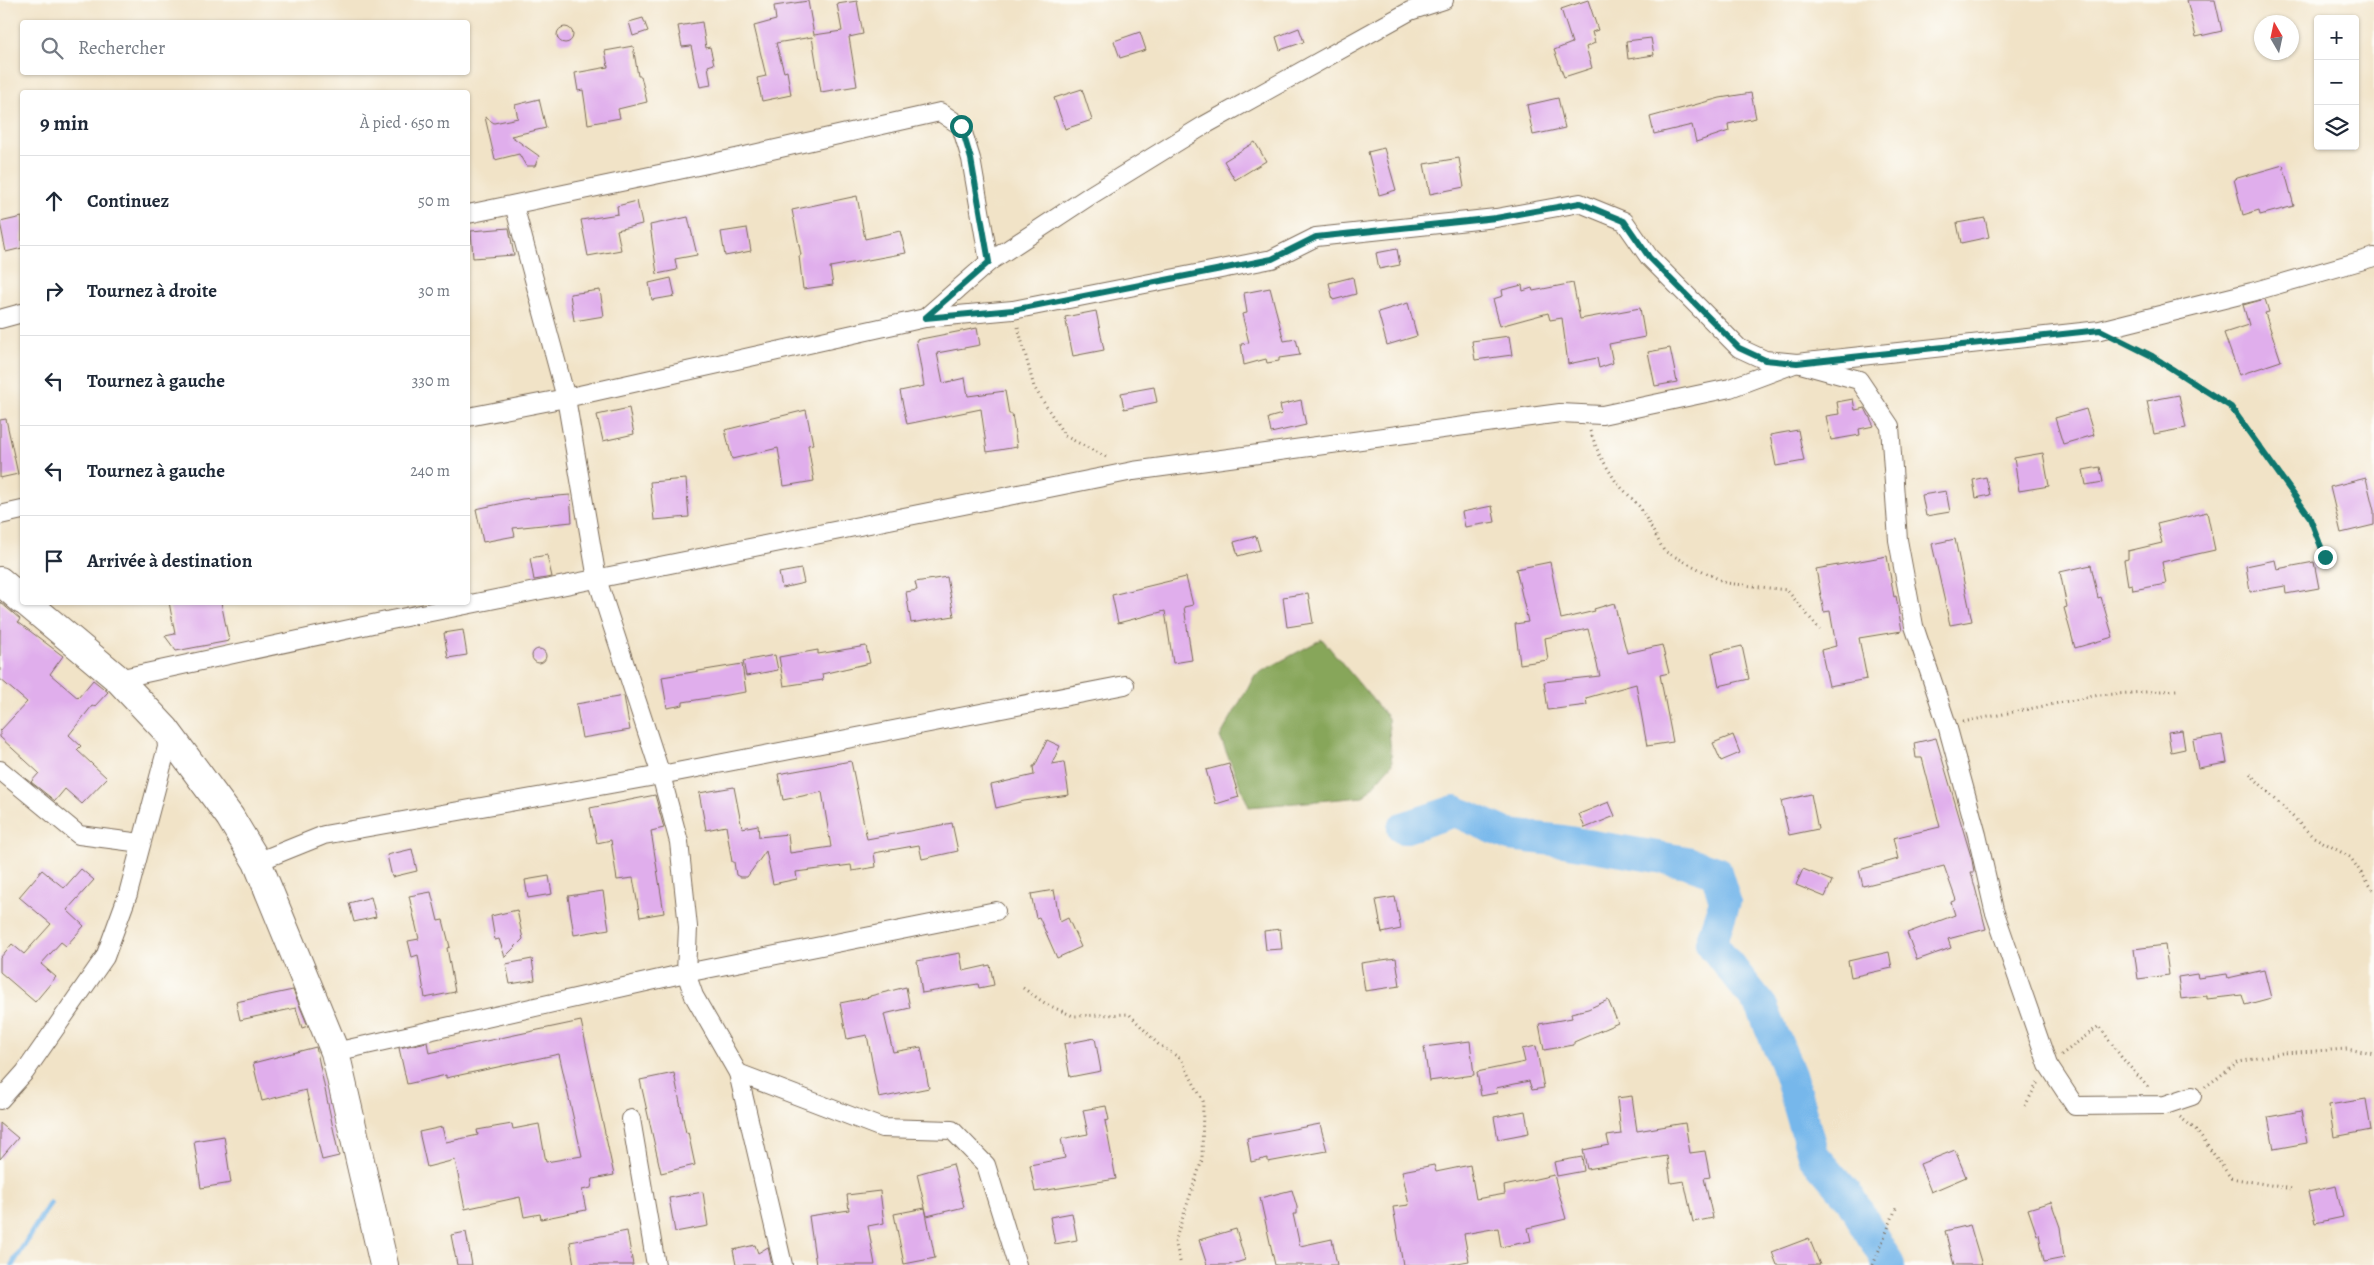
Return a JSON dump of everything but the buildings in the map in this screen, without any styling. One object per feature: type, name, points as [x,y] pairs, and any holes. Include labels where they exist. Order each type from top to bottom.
[{"type":"highway","points":[[0,581],[20,598]]},
{"type":"highway","points":[[30,605],[118,679],[165,729],[230,817],[257,862],[335,1052],[384,1265]]},
{"type":"street","points":[[925,318],[989,262],[1202,126],[1410,12],[1444,0]]},
{"type":"street","points":[[470,214],[746,156],[940,112],[961,126],[971,159],[989,262]]},
{"type":"street","points":[[470,418],[925,318],[1013,310],[1272,259],[1316,237],[1496,218],[1580,203],[1624,221],[1649,257],[1739,348],[1765,360],[1797,363],[1860,380],[1890,426],[1898,540],[1914,626],[1947,726],[1977,835],[1994,910],[2048,1065],[2075,1106],[2164,1105],[2192,1096]]},
{"type":"street","points":[[514,204],[566,398],[597,579],[661,775],[679,842],[688,928],[686,972],[694,996],[738,1073],[783,1265]]},
{"type":"street","points":[[470,604],[1133,471],[1560,413],[1602,415],[1730,388],[1797,363],[2100,330],[2252,292],[2374,257]]},
{"type":"street","points":[[0,319],[20,314]]},
{"type":"street","points":[[0,515],[20,510]]},
{"type":"street","points":[[118,679],[466,605]]},
{"type":"street","points":[[257,862],[324,835],[661,775],[1125,685]]},
{"type":"street","points":[[0,1100],[25,1072],[105,957],[128,894],[167,746],[165,729]]},
{"type":"street","points":[[0,770],[79,835],[141,843]]},
{"type":"street","points":[[335,1052],[686,972],[996,911]]},
{"type":"street","points":[[738,1073],[882,1128],[952,1130],[986,1165],[1016,1265]]},
{"type":"street","points":[[631,1119],[656,1265]]},
{"type":"path","points":[[1013,310],[1034,388],[1065,436],[1133,471]]},
{"type":"path","points":[[2100,330],[2152,356],[2231,407],[2309,516],[2325,557]]},
{"type":"path","points":[[1560,413],[1590,431],[1599,454],[1611,475],[1640,507],[1664,551],[1726,582],[1787,590],[1820,630]]},
{"type":"path","points":[[1947,726],[2099,695],[2177,690]]},
{"type":"path","points":[[2250,774],[2312,836],[2350,857],[2374,891]]},
{"type":"path","points":[[1023,988],[1046,1004],[1073,1016],[1129,1014],[1158,1044],[1182,1059],[1203,1101],[1202,1160],[1175,1241],[1180,1265]]},
{"type":"path","points":[[2192,1096],[2240,1062],[2282,1053],[2346,1049],[2374,1054]]},
{"type":"path","points":[[1873,1263],[1897,1206]]},
{"type":"green space","points":[[1322,639],[1388,718],[1392,764],[1363,797],[1249,807],[1220,737],[1255,675]]},
{"type":"waterway","points":[[1403,828],[1455,811],[1509,835],[1563,841],[1687,862],[1716,872],[1725,901],[1711,943],[1762,1007],[1790,1075],[1813,1155],[1851,1199],[1889,1265]]},
{"type":"waterway","points":[[12,1265],[50,1203]]},
{"type":"route","points":[[961,126],[971,159],[989,262],[925,318],[1013,310],[1272,259],[1316,237],[1496,218],[1580,203],[1624,221],[1649,257],[1739,348],[1765,360],[1797,363],[2100,330],[2152,356],[2231,407],[2309,516],[2325,557]]}]
